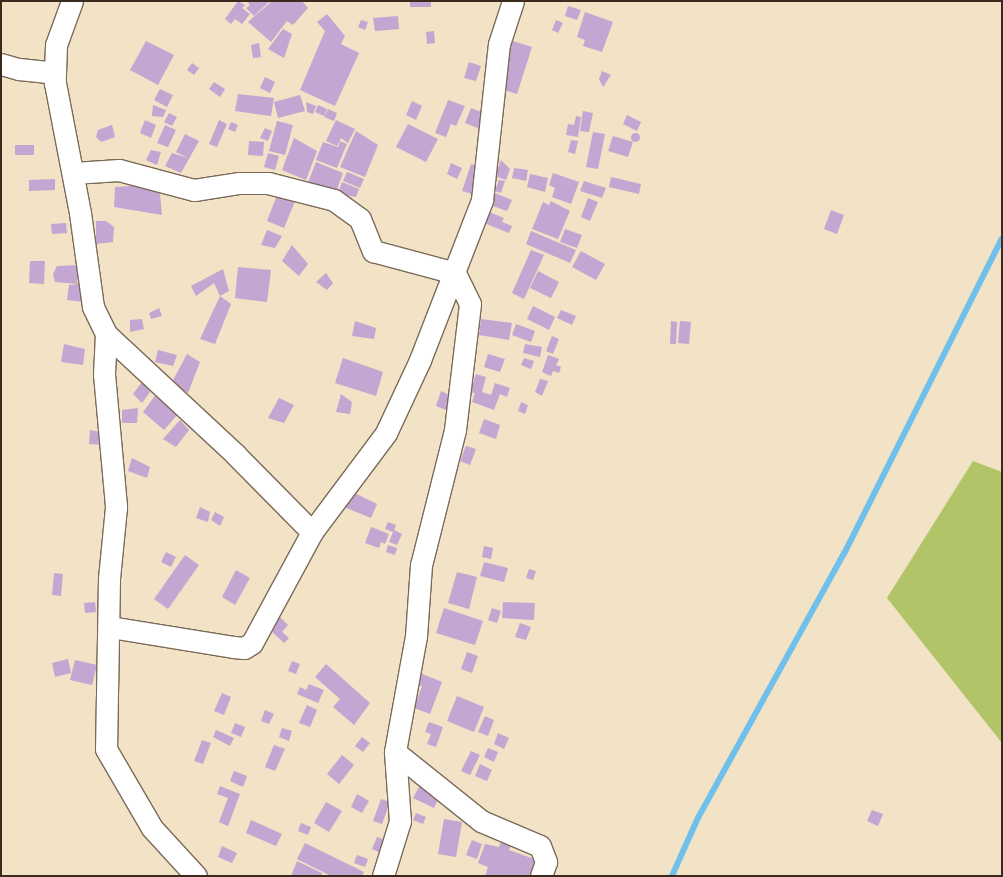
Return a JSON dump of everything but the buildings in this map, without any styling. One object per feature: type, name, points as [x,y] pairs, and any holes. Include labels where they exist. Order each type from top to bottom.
[{"type":"street","points":[[72,1],[56,44],[55,73],[73,173],[93,307],[106,334],[236,455],[312,532]]},
{"type":"street","points":[[110,627],[244,648],[252,643],[312,532],[386,433],[420,360],[482,200],[499,44],[513,1]]},
{"type":"street","points":[[1,64],[19,70],[55,73]]},
{"type":"street","points":[[73,173],[119,170],[194,190],[239,183],[291,187],[334,200],[360,219],[373,251],[455,273],[470,304],[464,372],[440,498],[421,565],[416,636],[395,752],[400,821],[383,876]]},
{"type":"street","points":[[106,334],[104,374],[116,507],[109,579],[110,627],[106,749],[152,828],[196,876]]},
{"type":"street","points":[[395,752],[481,822],[540,846],[546,862],[541,876]]},
{"type":"green space","points":[[973,461],[1002,472],[1002,743],[887,598]]},
{"type":"waterway","points":[[672,876],[698,818],[844,554],[1002,239]]}]
